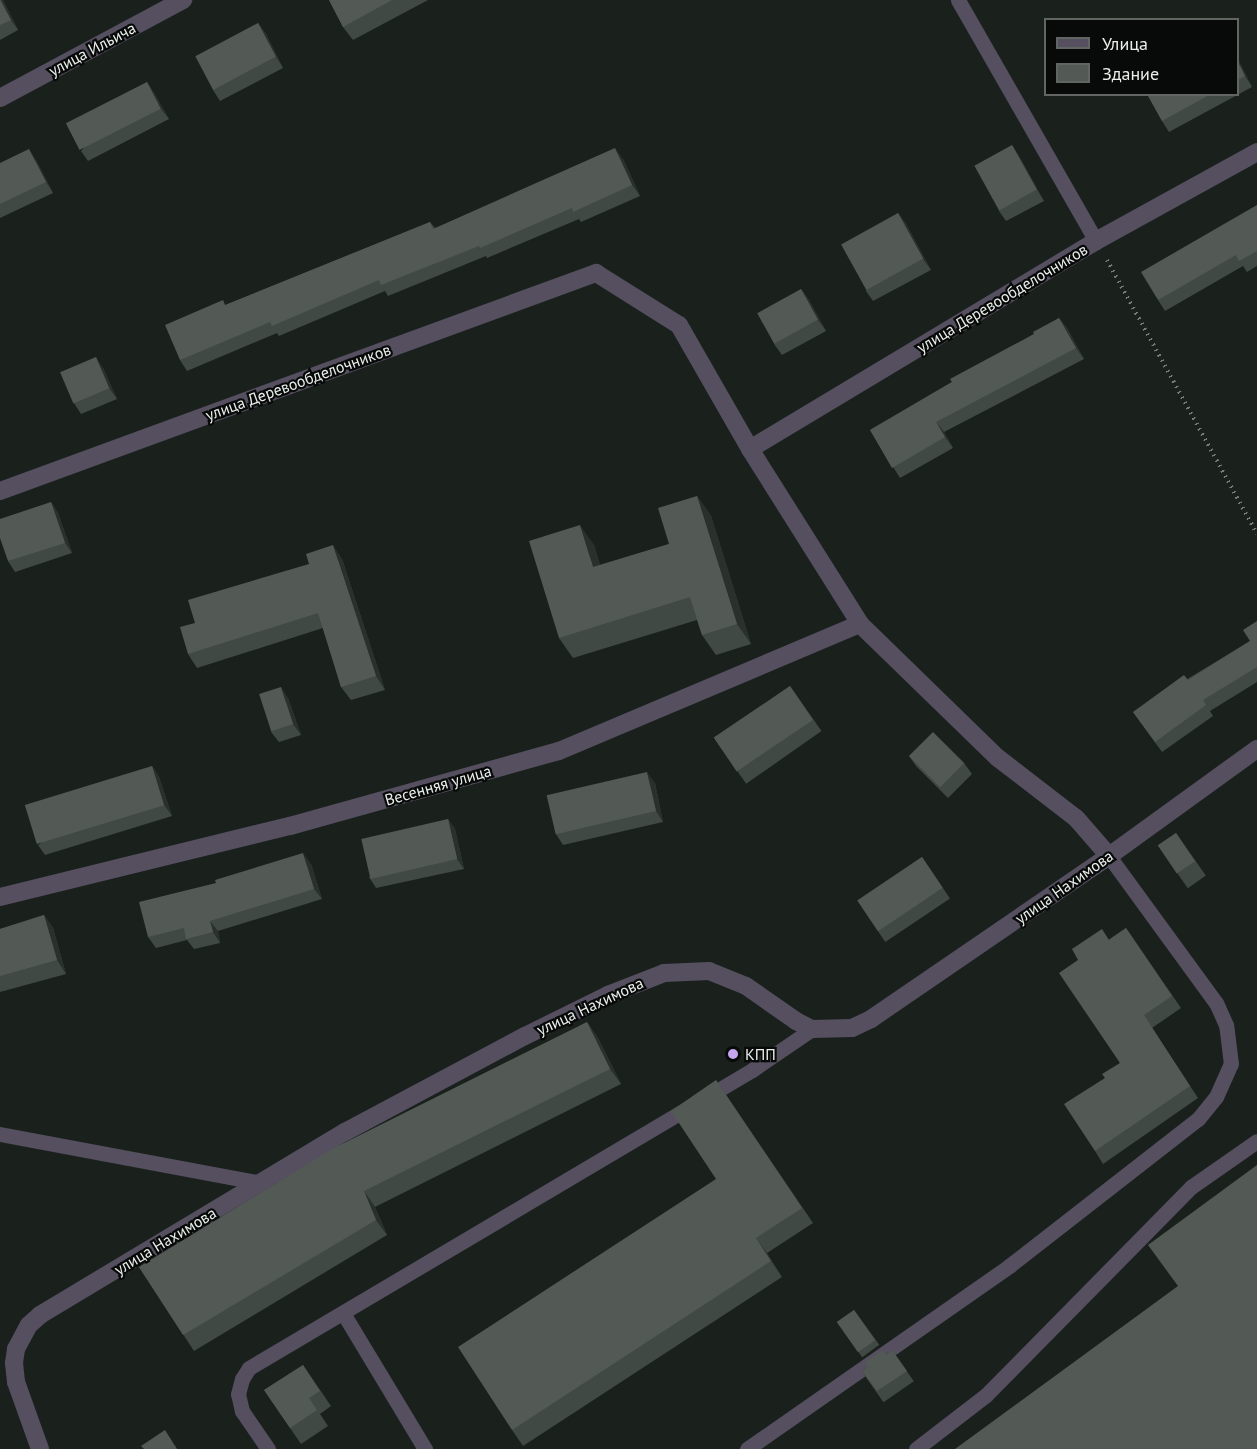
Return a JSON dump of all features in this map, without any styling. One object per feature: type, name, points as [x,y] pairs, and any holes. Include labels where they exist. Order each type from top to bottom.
[{"type":"street","name":"улица Ильича","points":[[0,98],[183,0]]},
{"type":"street","name":"улица Деревообделочников","points":[[0,492],[596,273],[679,325],[750,449],[1096,241],[1257,152]]},
{"type":"street","points":[[750,449],[860,624],[998,758],[1076,818],[1109,856]]},
{"type":"street","name":"Весенняя улица","points":[[0,897],[290,826],[559,751],[860,624]]},
{"type":"street","name":"улица Нахимова","points":[[40,1449],[16,1382],[14,1363],[18,1343],[29,1325],[40,1315],[345,1132],[505,1046],[608,995],[664,973],[709,971],[727,977],[812,1029],[852,1028],[871,1019],[1109,856],[1257,749]]},
{"type":"lane","points":[[958,0],[1096,241]]},
{"type":"lane","points":[[747,1449],[1009,1266],[1198,1119],[1216,1097],[1231,1064],[1226,1025],[1216,1004],[1109,856]]},
{"type":"lane","points":[[268,1449],[242,1411],[238,1394],[242,1378],[249,1368],[752,1070],[812,1029]]},
{"type":"lane","points":[[0,1134],[261,1183]]},
{"type":"lane","points":[[916,1449],[986,1395],[1191,1187],[1257,1141]]},
{"type":"lane","points":[[343,1313],[425,1449]]},
{"type":"path","points":[[1096,241],[1257,534]]},
{"type":"building","points":[[0,0],[11,20],[0,25]]},
{"type":"building","points":[[329,0],[392,0],[343,27]]},
{"type":"building","points":[[258,23],[276,57],[213,90],[195,56]]},
{"type":"building","points":[[1239,64],[1245,76],[1239,79]]},
{"type":"building","points":[[147,82],[161,109],[80,150],[66,123]]},
{"type":"building","points":[[1148,96],[1207,96],[1162,121]]},
{"type":"building","points":[[1012,145],[1037,190],[999,210],[974,166]]},
{"type":"building","points":[[615,148],[632,185],[573,212],[572,208],[480,248],[479,246],[381,285],[379,280],[272,326],[270,322],[180,360],[165,325],[223,300],[225,305],[430,222],[433,229]]},
{"type":"building","points":[[29,149],[46,182],[0,204],[0,163]]},
{"type":"building","points":[[1257,205],[1257,251],[1239,261],[1236,255],[1158,300],[1141,272]]},
{"type":"building","points":[[898,213],[923,258],[866,290],[841,245]]},
{"type":"building","points":[[801,289],[818,320],[774,344],[757,313]]},
{"type":"building","points":[[1059,318],[1076,348],[936,422],[945,437],[892,468],[870,430],[952,382],[950,379]]},
{"type":"building","points":[[96,357],[109,388],[73,404],[60,372]]},
{"type":"building","points":[[697,496],[737,624],[702,635],[690,597],[559,638],[529,541],[580,525],[593,567],[669,544],[658,508]]},
{"type":"building","points":[[51,502],[65,543],[8,561],[0,538],[0,519]]},
{"type":"building","points":[[333,545],[376,676],[341,687],[318,613],[188,654],[180,627],[195,623],[188,600],[309,564],[306,554]]},
{"type":"building","points":[[1257,621],[1257,667],[1203,700],[1206,705],[1155,742],[1133,712],[1184,675],[1188,680],[1250,641],[1243,630]]},
{"type":"building","points":[[790,686],[813,720],[737,771],[714,737]]},
{"type":"building","points":[[281,687],[293,724],[271,731],[259,694]]},
{"type":"building","points":[[933,732],[964,763],[940,787],[909,756]]},
{"type":"building","points":[[152,766],[164,805],[37,844],[25,805]]},
{"type":"building","points":[[647,772],[656,811],[556,834],[547,795]]},
{"type":"building","points":[[448,819],[457,859],[371,879],[361,839]]},
{"type":"building","points":[[1176,833],[1195,861],[1177,873],[1158,845]]},
{"type":"building","points":[[303,853],[314,889],[210,921],[213,932],[186,939],[184,928],[148,937],[139,902],[216,883],[215,880]]},
{"type":"building","points":[[922,857],[943,888],[878,931],[857,901]]},
{"type":"building","points":[[44,915],[57,960],[0,976],[0,929]]},
{"type":"building","points":[[1126,928],[1172,996],[1144,1015],[1190,1086],[1095,1151],[1064,1104],[1105,1078],[1102,1074],[1120,1063],[1059,973],[1078,960],[1072,949],[1102,929],[1109,940]]},
{"type":"building","points":[[587,1022],[610,1069],[364,1191],[376,1220],[183,1335],[139,1267],[334,1148]]},
{"type":"building","points":[[716,1080],[802,1208],[756,1238],[771,1261],[512,1430],[458,1347],[716,1179],[671,1111]]},
{"type":"building","points":[[1257,1165],[1257,1449],[955,1449],[1178,1286],[1148,1245]]},
{"type":"building","points":[[854,1310],[875,1340],[858,1352],[837,1322]]},
{"type":"building","points":[[883,1350],[886,1355],[892,1350],[907,1371],[877,1391],[862,1371],[868,1367],[865,1362]]},
{"type":"building","points":[[303,1365],[320,1391],[309,1398],[317,1410],[290,1428],[264,1390]]},
{"type":"building","points":[[165,1430],[177,1449],[144,1449],[141,1446]]},
{"type":"place","name":"КПП","points":[[733,1054]]}]
